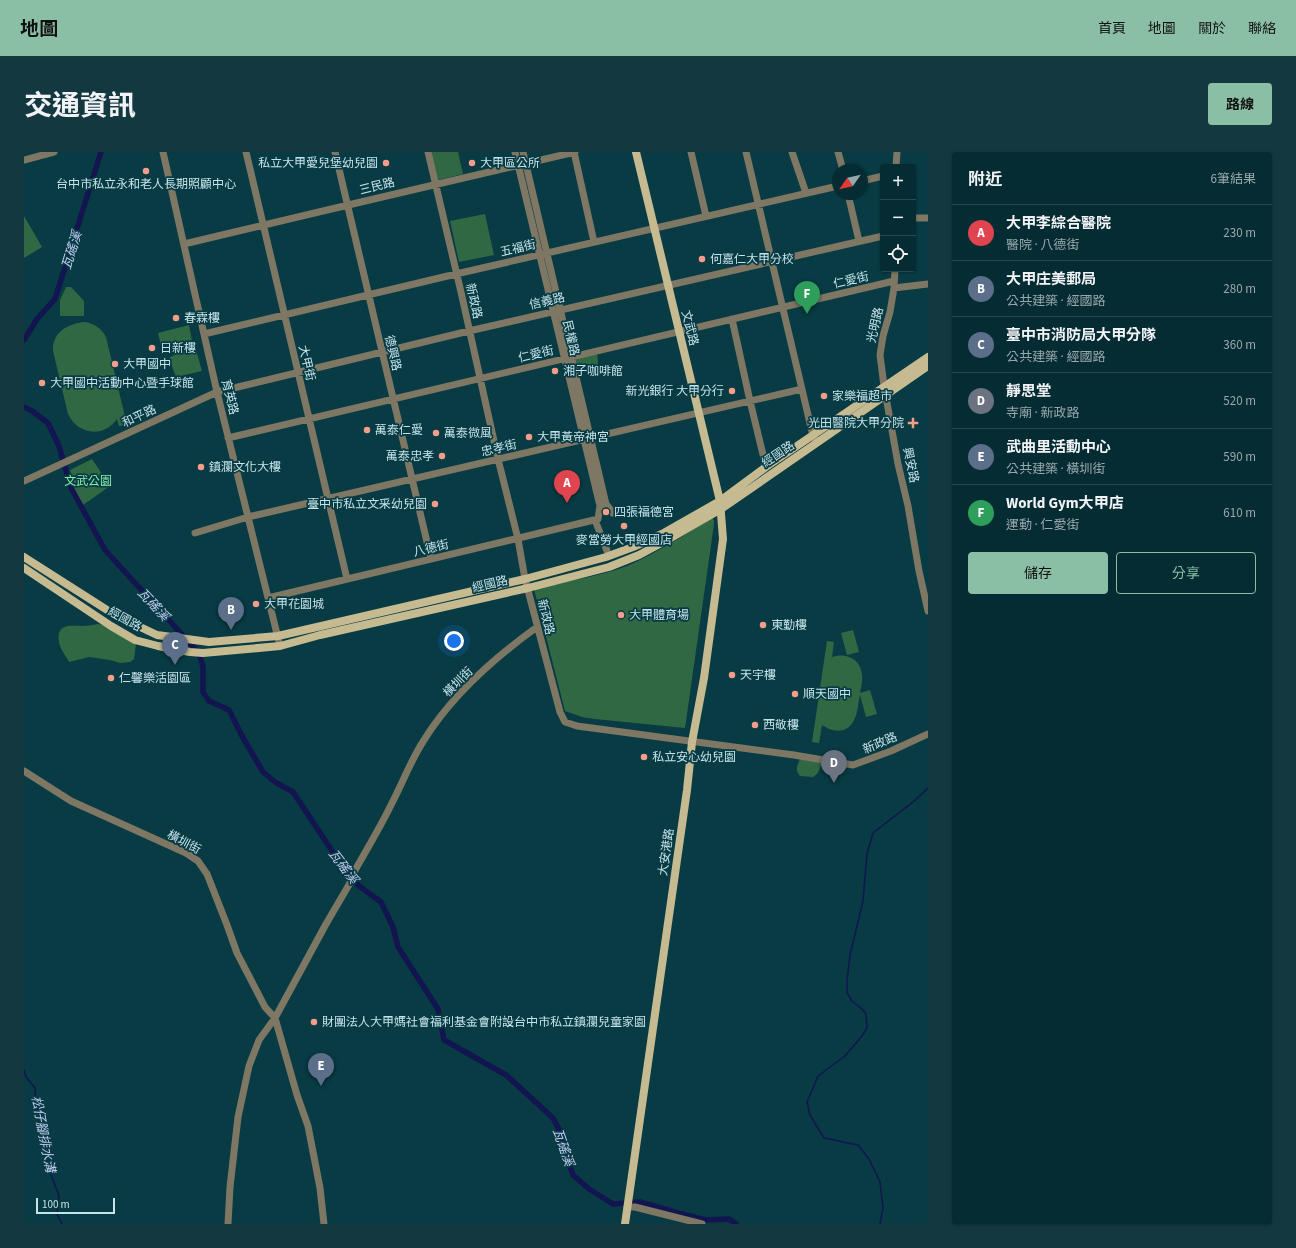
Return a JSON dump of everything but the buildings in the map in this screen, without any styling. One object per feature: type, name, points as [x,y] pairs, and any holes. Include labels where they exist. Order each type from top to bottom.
[{"type":"main road","name":"文武路","points":[[636,152],[721,505]]},
{"type":"main road","name":"經國路","points":[[24,568],[111,626],[135,640],[158,646],[203,653],[280,646],[320,635],[528,588],[609,567],[639,555],[667,540],[721,505],[885,390],[928,357]]},
{"type":"main road","name":"經國路","points":[[885,390],[928,366]]},
{"type":"main road","name":"經國路","points":[[24,557],[115,615],[157,635],[192,641],[213,642],[278,636],[526,580],[609,556],[662,534],[721,505],[766,467],[815,439]]},
{"type":"main road","name":"大安港路","points":[[625,1224],[687,790],[692,742],[704,678],[723,540],[721,505]]},
{"type":"street","points":[[24,160],[54,152]]},
{"type":"street","name":"育英路","points":[[163,152],[217,392],[280,646]]},
{"type":"street","name":"大甲街","points":[[246,152],[347,579]]},
{"type":"street","name":"德興路","points":[[335,152],[431,559]]},
{"type":"street","name":"新政路","points":[[428,152],[498,460],[518,538],[537,627],[560,712],[565,722],[577,726],[794,755],[853,765],[891,751],[928,734]]},
{"type":"street","name":"民權路","points":[[515,152],[522,164],[603,505]]},
{"type":"street","name":"民權路","points":[[522,164],[523,152]]},
{"type":"street","points":[[574,152],[594,242]]},
{"type":"street","name":"三民路","points":[[184,244],[435,183],[574,152]]},
{"type":"street","points":[[691,152],[706,216]]},
{"type":"street","points":[[746,152],[815,439]]},
{"type":"street","points":[[792,152],[806,194]]},
{"type":"street","points":[[838,152],[841,164]]},
{"type":"street","points":[[896,152],[896,164]]},
{"type":"street","points":[[868,180],[880,177]]},
{"type":"street","name":"五福街","points":[[204,334],[832,188]]},
{"type":"street","points":[[850,200],[860,241]]},
{"type":"street","points":[[916,218],[928,218]]},
{"type":"street","name":"信義路","points":[[217,392],[667,284],[880,237]]},
{"type":"street","name":"光明路","points":[[885,390],[880,356],[883,336],[890,312],[895,272]]},
{"type":"street","name":"仁愛街","points":[[228,438],[783,307],[894,284],[928,284]]},
{"type":"street","points":[[732,319],[766,467]]},
{"type":"street","name":"忠孝街","points":[[195,533],[248,517],[802,389]]},
{"type":"street","name":"興安路","points":[[885,390],[898,464],[908,506],[919,571],[928,611]]},
{"type":"street","name":"和平路","points":[[24,481],[217,392]]},
{"type":"street","points":[[609,556],[596,520],[603,505],[613,513]]},
{"type":"street","name":"八德街","points":[[268,598],[596,520]]},
{"type":"street","name":"橫圳街","points":[[275,1018],[350,883],[354,872],[391,806],[423,741],[444,712],[464,689],[517,642],[537,627]]},
{"type":"street","name":"橫圳街","points":[[24,771],[72,802],[186,853],[198,861],[207,874],[237,954],[265,1007],[275,1018],[297,1095],[308,1126],[320,1188],[324,1224]]},
{"type":"street","points":[[228,1224],[230,1187],[238,1117],[244,1082],[259,1040],[275,1018]]},
{"type":"street","points":[[628,1203],[702,1224]]},
{"type":"green space","points":[[431,152],[458,152],[463,174],[438,180]]},
{"type":"green space","points":[[485,214],[494,255],[459,262],[450,221]]},
{"type":"green space","points":[[24,216],[42,247],[24,258]]},
{"type":"green space","points":[[66,287],[71,287],[84,301],[84,316],[60,316],[60,300]]},
{"type":"green space","points":[[85,322],[97,327],[106,337],[127,425],[119,426],[117,419],[112,425],[105,429],[91,432],[78,426],[72,421],[68,414],[53,351],[53,344],[58,334],[63,330],[73,324]]},
{"type":"green space","points":[[189,325],[192,341],[180,343],[170,351],[163,354],[158,333]]},
{"type":"green space","points":[[195,346],[202,371],[176,377],[169,358],[183,348]]},
{"type":"green space","points":[[597,352],[597,368],[578,372],[575,357]]},
{"type":"green space","name":"文武公園","points":[[92,459],[110,486],[83,505],[74,488],[70,470]]},
{"type":"green space","name":"大甲體育場","points":[[712,518],[714,520],[714,524],[685,728],[595,719],[582,717],[565,711],[534,589],[593,576],[627,566],[660,550]]},
{"type":"green space","points":[[104,625],[136,644],[134,659],[130,662],[120,663],[89,657],[69,662],[59,642],[60,631],[69,626]]},
{"type":"green space","points":[[853,630],[859,652],[847,655],[841,633]]},
{"type":"green space","points":[[827,641],[834,642],[832,657],[842,655],[847,656],[856,661],[859,665],[862,677],[860,693],[870,690],[877,714],[866,717],[860,695],[856,714],[851,725],[839,731],[822,725],[819,743],[812,742]]},
{"type":"green space","points":[[800,759],[822,762],[818,773],[813,777],[800,776],[797,772],[797,768]]},
{"type":"waterway","name":"瓦磘溪","points":[[24,340],[37,319],[55,299],[101,152]]},
{"type":"waterway","name":"瓦磘溪","points":[[24,407],[48,423],[59,446],[71,488],[105,550],[199,653],[203,667],[203,692],[209,701],[229,710],[263,772],[275,782],[293,792],[342,866],[359,886],[381,902],[393,927],[398,947],[438,1009],[444,1040],[506,1075],[553,1118],[562,1135],[566,1155],[573,1175],[589,1189],[613,1204],[640,1202],[706,1220],[729,1219],[736,1224]]},
{"type":"waterway","points":[[880,1224],[883,1208],[880,1182],[869,1159],[858,1145],[824,1138],[810,1115],[807,1102],[818,1076],[845,1056],[867,1028],[866,1014],[852,1001],[847,993],[847,981],[850,955],[863,901],[867,854],[873,833],[913,802],[928,788]]},
{"type":"waterway","name":"松仔腳排水溝","points":[[24,1070],[26,1077],[35,1088],[36,1107],[48,1141],[46,1161],[59,1196],[57,1214],[62,1224]]},
{"type":"place","name":"私立大甲愛兒堡幼兒園","points":[[386,163]]},
{"type":"place","name":"大甲區公所","points":[[472,163]]},
{"type":"place","name":"台中市私立永和老人長期照顧中心","points":[[146,171]]},
{"type":"place","name":"何嘉仁大甲分校","points":[[702,259]]},
{"type":"place","name":"World Gym大甲店","points":[[807,314]]},
{"type":"place","name":"春霖樓","points":[[176,318]]},
{"type":"place","name":"日新樓","points":[[152,348]]},
{"type":"place","name":"大甲國中","points":[[115,364]]},
{"type":"place","name":"湘子咖啡館","points":[[555,371]]},
{"type":"place","name":"大甲國中活動中心暨手球館","points":[[42,383]]},
{"type":"place","name":"新光銀行 大甲分行","points":[[732,391]]},
{"type":"place","name":"家樂福超市","points":[[824,396]]},
{"type":"place","name":"光田醫院大甲分院","points":[[913,423]]},
{"type":"place","name":"萬泰仁愛","points":[[367,430]]},
{"type":"place","name":"萬泰微風","points":[[436,433]]},
{"type":"place","name":"大甲黃帝神宮","points":[[529,437]]},
{"type":"place","name":"萬泰忠孝","points":[[442,456]]},
{"type":"place","name":"鎮瀾文化大樓","points":[[201,467]]},
{"type":"place","name":"大甲李綜合醫院","points":[[567,503]]},
{"type":"place","name":"臺中市私立文采幼兒園","points":[[435,504]]},
{"type":"place","name":"四張福德宮","points":[[606,512]]},
{"type":"place","name":"麥當勞大甲經國店","points":[[624,526]]},
{"type":"place","name":"大甲花園城","points":[[256,604]]},
{"type":"place","name":"大甲體育場","points":[[621,615]]},
{"type":"place","name":"東勤樓","points":[[763,625]]},
{"type":"place","name":"大甲庄美郵局","points":[[231,630]]},
{"type":"place","name":"臺中市消防局大甲分隊","points":[[175,665]]},
{"type":"place","name":"天宇樓","points":[[732,675]]},
{"type":"place","name":"仁馨樂活園區","points":[[111,678]]},
{"type":"place","name":"順天國中","points":[[795,694]]},
{"type":"place","name":"西敬樓","points":[[755,725]]},
{"type":"place","name":"私立安心幼兒園","points":[[644,757]]},
{"type":"place","name":"靜思堂","points":[[834,783]]},
{"type":"place","name":"財團法人大甲媽社會福利基金會附設台中市私立鎮瀾兒童家園","points":[[314,1022]]},
{"type":"place","name":"武曲里活動中心","points":[[321,1086]]}]
